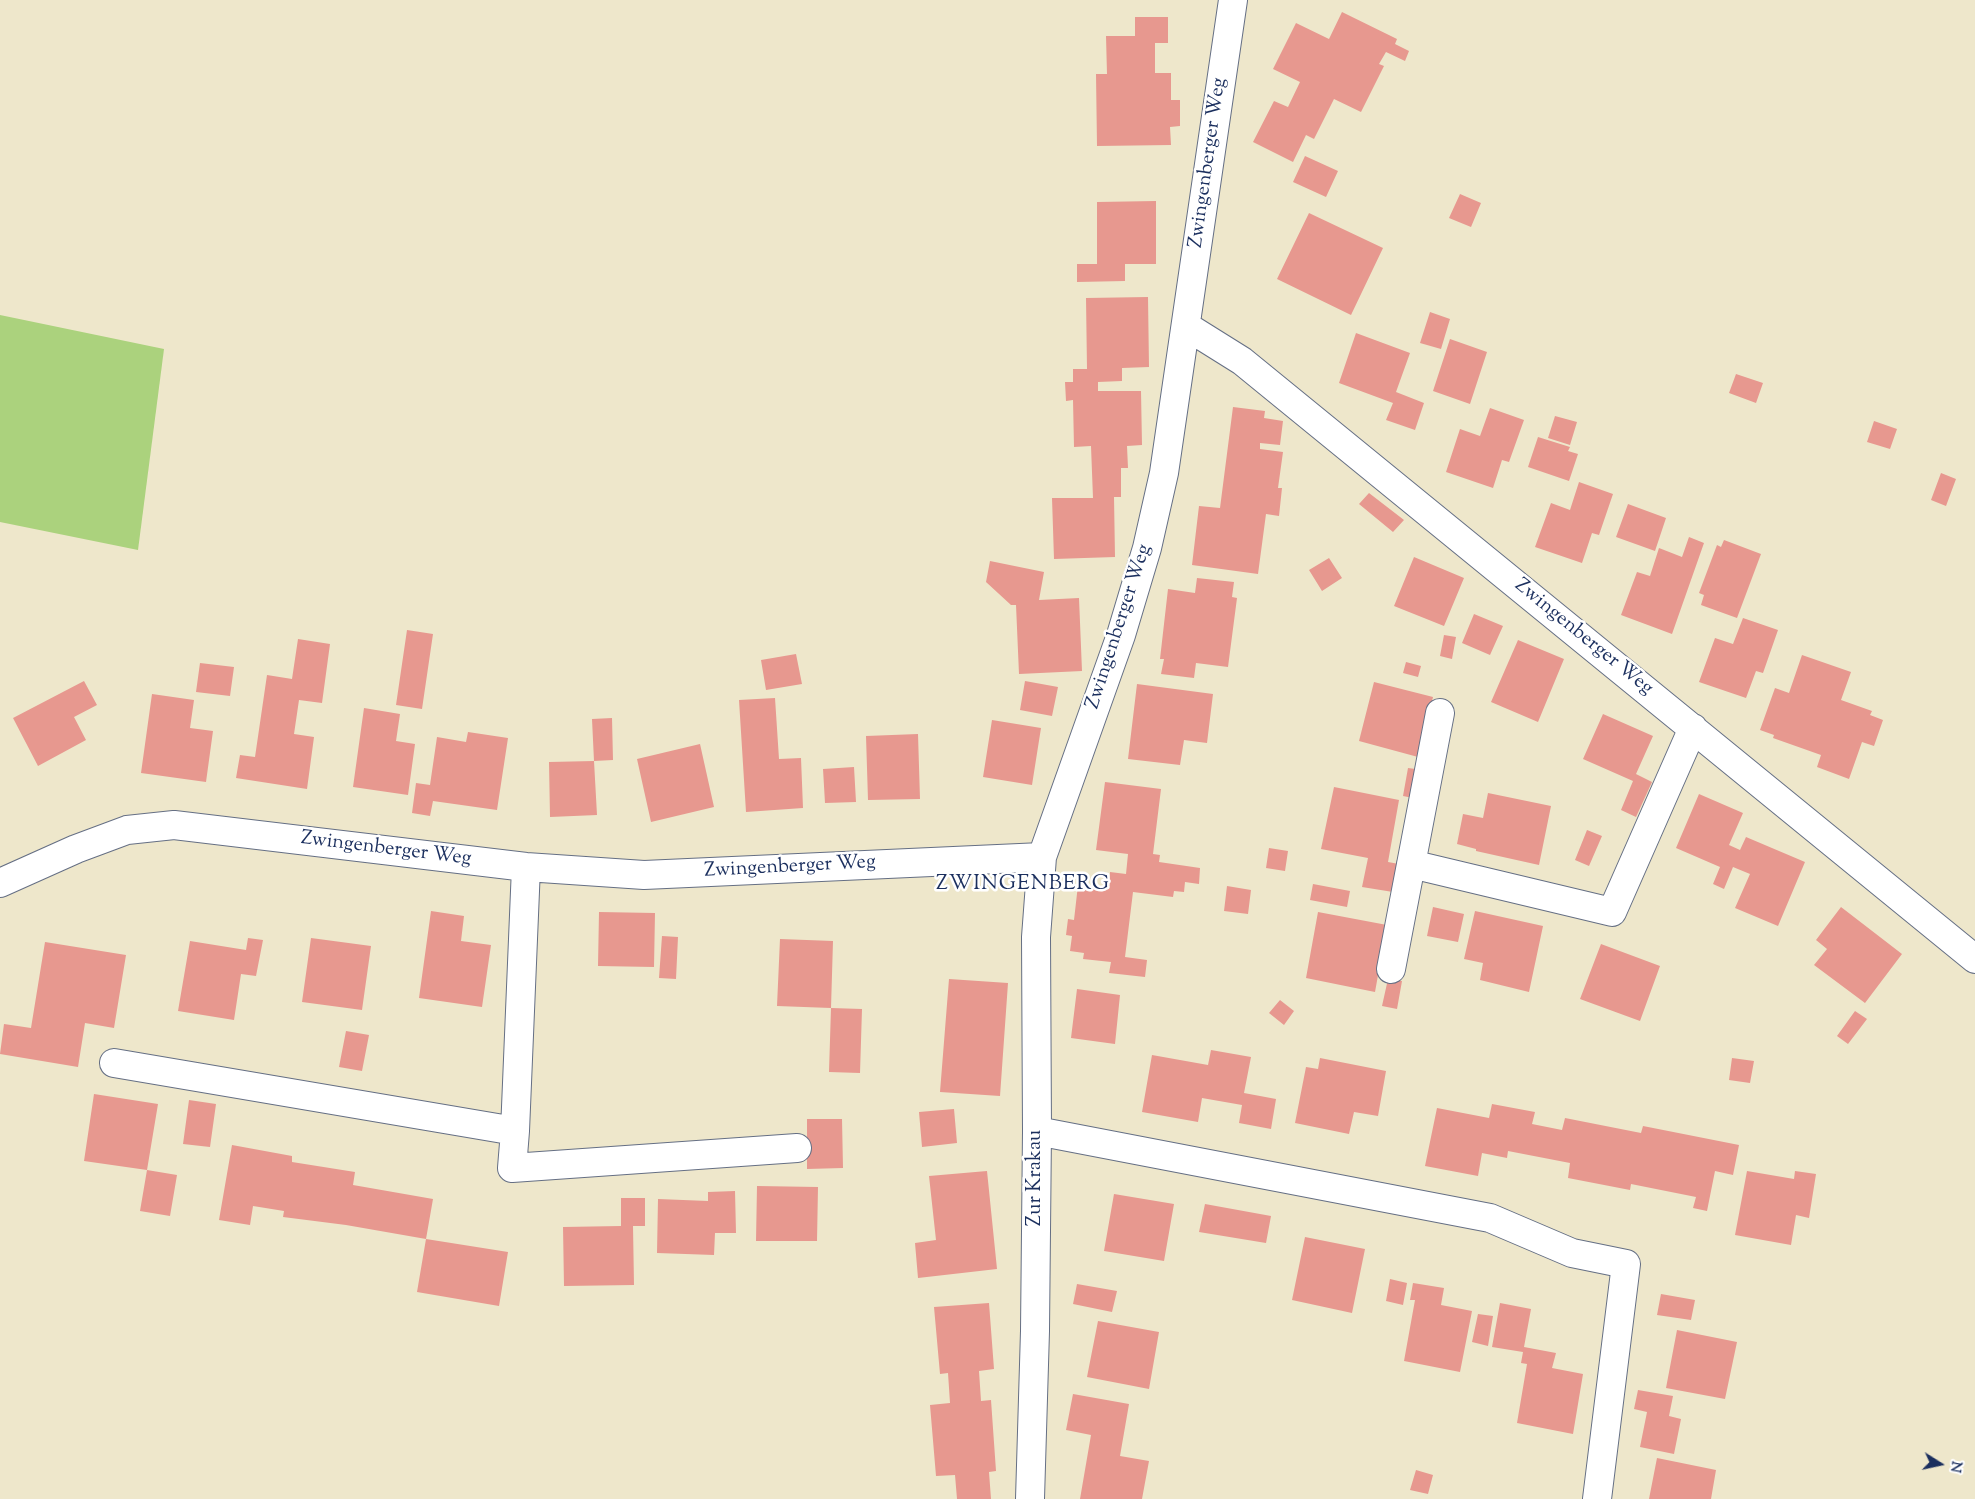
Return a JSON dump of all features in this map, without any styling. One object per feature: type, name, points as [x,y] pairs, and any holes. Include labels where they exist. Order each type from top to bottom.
[{"type":"street","name":"Zwingenberger Weg","points":[[0,883],[76,849],[127,830],[174,825],[526,867],[644,875],[1042,857],[1121,635],[1147,548],[1164,473],[1233,0]]},
{"type":"street","name":"Zwingenberger Weg","points":[[1186,326],[1242,361],[1975,959]]},
{"type":"street","points":[[1391,969],[1440,713]]},
{"type":"street","points":[[1411,864],[1612,912],[1693,728]]},
{"type":"street","name":"Zur Krakau","points":[[1030,1499],[1035,1331],[1036,937],[1042,857]]},
{"type":"street","points":[[526,867],[512,1168],[796,1148]]},
{"type":"street","points":[[114,1064],[515,1131]]},
{"type":"street","points":[[1037,1131],[1490,1218],[1572,1252],[1626,1264],[1596,1499]]},
{"type":"green space","points":[[0,315],[164,349],[138,550],[0,522]]},
{"type":"building","points":[[1342,12],[1397,39],[1395,44],[1409,51],[1405,61],[1386,52],[1379,64],[1384,66],[1361,112],[1334,99],[1314,139],[1306,135],[1293,162],[1253,142],[1274,101],[1288,107],[1300,82],[1273,69],[1296,23],[1329,39]]},
{"type":"building","points":[[1135,17],[1168,17],[1168,43],[1155,43],[1155,73],[1171,73],[1171,100],[1180,100],[1180,126],[1170,127],[1171,145],[1097,146],[1096,74],[1107,74],[1106,36],[1135,36]]},
{"type":"building","points":[[1305,156],[1338,171],[1326,197],[1293,182]]},
{"type":"building","points":[[1460,194],[1481,203],[1471,227],[1449,218]]},
{"type":"building","points":[[1156,201],[1156,264],[1125,264],[1125,281],[1077,282],[1077,264],[1097,264],[1097,202]]},
{"type":"building","points":[[1309,213],[1383,248],[1351,315],[1277,279]]},
{"type":"building","points":[[1148,297],[1149,367],[1122,368],[1122,381],[1098,382],[1098,391],[1141,391],[1142,445],[1127,446],[1128,468],[1121,468],[1121,497],[1114,497],[1115,557],[1054,559],[1052,498],[1093,498],[1091,446],[1074,447],[1073,400],[1066,401],[1065,382],[1073,382],[1073,369],[1087,369],[1086,298]]},
{"type":"building","points":[[1430,312],[1450,319],[1441,349],[1420,343]]},
{"type":"building","points":[[1356,333],[1410,353],[1396,392],[1424,403],[1415,430],[1386,420],[1393,403],[1339,383]]},
{"type":"building","points":[[1450,339],[1487,352],[1470,404],[1433,391]]},
{"type":"building","points":[[1736,374],[1763,383],[1756,403],[1729,393]]},
{"type":"building","points":[[1233,407],[1265,411],[1264,418],[1283,421],[1280,445],[1260,443],[1260,449],[1283,452],[1278,488],[1282,488],[1279,516],[1266,514],[1258,574],[1192,565],[1199,506],[1220,508]]},
{"type":"building","points":[[1490,408],[1524,420],[1509,462],[1502,460],[1493,488],[1446,472],[1460,429],[1480,436]]},
{"type":"building","points":[[1555,416],[1577,422],[1570,445],[1548,438]]},
{"type":"building","points":[[1874,421],[1897,429],[1890,449],[1867,442]]},
{"type":"building","points":[[1538,437],[1570,447],[1568,451],[1578,454],[1569,481],[1528,467]]},
{"type":"building","points":[[1941,473],[1956,479],[1946,506],[1931,500]]},
{"type":"building","points":[[1579,482],[1613,494],[1599,535],[1592,533],[1582,563],[1535,547],[1551,503],[1570,510]]},
{"type":"building","points":[[1369,493],[1404,520],[1393,532],[1359,504]]},
{"type":"building","points":[[1628,504],[1666,518],[1655,551],[1616,537]]},
{"type":"building","points":[[1689,537],[1704,543],[1672,634],[1621,615],[1637,572],[1650,576],[1659,548],[1682,557]]},
{"type":"building","points":[[1724,540],[1761,554],[1737,618],[1701,605],[1704,595],[1699,593],[1717,545],[1721,547]]},
{"type":"building","points":[[1414,557],[1464,578],[1444,626],[1394,606]]},
{"type":"building","points":[[1329,558],[1342,578],[1322,591],[1309,570]]},
{"type":"building","points":[[990,561],[1044,572],[1039,600],[1079,598],[1082,671],[1019,674],[1016,605],[1011,605],[986,582]]},
{"type":"building","points":[[1197,578],[1234,582],[1232,597],[1237,598],[1228,667],[1196,663],[1194,678],[1161,674],[1164,659],[1160,659],[1168,589],[1195,593]]},
{"type":"building","points":[[1474,614],[1503,626],[1490,655],[1462,643]]},
{"type":"building","points":[[1743,618],[1778,630],[1763,673],[1756,671],[1746,698],[1699,682],[1715,638],[1733,644]]},
{"type":"building","points":[[407,630],[433,634],[422,709],[396,705]]},
{"type":"building","points":[[1444,635],[1456,637],[1452,659],[1440,656]]},
{"type":"building","points":[[298,639],[330,644],[322,703],[299,700],[294,734],[314,737],[307,789],[236,778],[240,755],[255,757],[267,675],[292,679]]},
{"type":"building","points":[[1518,640],[1564,659],[1538,722],[1491,702]]},
{"type":"building","points":[[796,654],[802,684],[766,690],[761,660]]},
{"type":"building","points":[[1802,655],[1851,672],[1841,700],[1872,711],[1870,715],[1883,720],[1874,746],[1862,742],[1849,779],[1817,767],[1821,755],[1773,738],[1774,735],[1760,730],[1775,688],[1789,693]]},
{"type":"building","points":[[1406,662],[1421,666],[1418,677],[1403,673]]},
{"type":"building","points":[[200,663],[234,667],[230,696],[196,692]]},
{"type":"building","points":[[84,681],[97,705],[74,717],[86,740],[38,766],[13,718]]},
{"type":"building","points":[[1025,681],[1058,687],[1052,716],[1020,710]]},
{"type":"building","points":[[1374,682],[1433,697],[1418,757],[1359,741]]},
{"type":"building","points":[[1137,684],[1213,694],[1207,743],[1184,740],[1180,765],[1128,759]]},
{"type":"building","points":[[152,694],[194,700],[190,728],[213,731],[206,782],[141,773]]},
{"type":"building","points":[[775,698],[779,759],[801,758],[803,808],[746,812],[739,700]]},
{"type":"building","points":[[364,708],[400,714],[396,741],[415,744],[408,795],[353,787]]},
{"type":"building","points":[[1603,714],[1653,736],[1636,774],[1652,782],[1636,817],[1621,810],[1633,781],[1583,759]]},
{"type":"building","points":[[612,718],[613,760],[594,761],[592,719]]},
{"type":"building","points":[[992,720],[1041,728],[1032,785],[983,777]]},
{"type":"building","points":[[468,732],[508,738],[497,810],[433,801],[430,816],[412,813],[416,783],[430,785],[437,737],[466,742]]},
{"type":"building","points":[[918,734],[920,799],[868,800],[866,736]]},
{"type":"building","points":[[700,744],[714,807],[651,822],[637,759]]},
{"type":"building","points":[[594,761],[597,815],[550,817],[549,762]]},
{"type":"building","points":[[854,767],[856,802],[825,803],[823,769]]},
{"type":"building","points":[[1408,768],[1423,770],[1418,799],[1403,796]]},
{"type":"building","points":[[1105,782],[1161,789],[1153,854],[1160,855],[1159,862],[1200,868],[1199,884],[1185,882],[1184,892],[1174,891],[1173,897],[1133,892],[1125,957],[1147,960],[1145,977],[1109,973],[1111,962],[1083,959],[1084,953],[1070,951],[1072,936],[1066,935],[1068,919],[1074,920],[1078,885],[1109,889],[1110,872],[1126,874],[1128,854],[1096,850]]},
{"type":"building","points":[[1334,787],[1399,800],[1388,862],[1399,864],[1393,892],[1362,887],[1368,858],[1321,849]]},
{"type":"building","points":[[1488,793],[1551,806],[1539,865],[1476,851],[1476,849],[1457,844],[1463,814],[1483,818]]},
{"type":"building","points":[[1699,794],[1743,813],[1729,845],[1740,850],[1746,837],[1805,862],[1778,926],[1735,908],[1750,874],[1733,867],[1724,889],[1713,884],[1720,867],[1676,848]]},
{"type":"building","points":[[1587,830],[1602,836],[1589,866],[1575,860]]},
{"type":"building","points":[[1269,848],[1288,851],[1285,871],[1266,868]]},
{"type":"building","points":[[1313,884],[1350,891],[1347,907],[1310,900]]},
{"type":"building","points":[[1227,886],[1251,890],[1248,914],[1224,911]]},
{"type":"building","points":[[1433,907],[1464,914],[1458,942],[1427,936]]},
{"type":"building","points":[[1841,907],[1902,954],[1865,1003],[1814,965],[1827,949],[1816,940]]},
{"type":"building","points":[[431,911],[464,916],[461,941],[491,945],[482,1007],[419,998]]},
{"type":"building","points":[[1475,911],[1543,926],[1529,992],[1480,980],[1483,963],[1464,959]]},
{"type":"building","points":[[599,912],[655,913],[654,967],[598,966]]},
{"type":"building","points":[[1318,912],[1387,925],[1375,992],[1306,978]]},
{"type":"building","points":[[662,936],[678,937],[676,979],[659,978]]},
{"type":"building","points":[[248,938],[263,940],[256,976],[241,974],[234,1020],[178,1011],[190,941],[246,950]]},
{"type":"building","points":[[311,938],[371,946],[362,1010],[302,1002]]},
{"type":"building","points":[[780,939],[833,941],[831,1008],[777,1006]]},
{"type":"building","points":[[45,942],[126,955],[114,1028],[85,1023],[78,1067],[0,1054],[4,1024],[31,1028]]},
{"type":"building","points":[[1601,944],[1660,966],[1640,1021],[1580,999]]},
{"type":"building","points":[[949,979],[1008,983],[1000,1096],[940,1092]]},
{"type":"building","points":[[1388,979],[1402,981],[1397,1009],[1382,1006]]},
{"type":"building","points":[[1077,989],[1120,995],[1115,1044],[1071,1038]]},
{"type":"building","points":[[1280,1000],[1294,1011],[1284,1025],[1269,1013]]},
{"type":"building","points":[[831,1008],[862,1009],[860,1073],[829,1072]]},
{"type":"building","points":[[1855,1011],[1867,1019],[1848,1044],[1837,1036]]},
{"type":"building","points":[[346,1031],[369,1035],[362,1071],[339,1067]]},
{"type":"building","points":[[1211,1050],[1251,1057],[1244,1093],[1276,1099],[1271,1129],[1239,1123],[1242,1105],[1202,1098],[1198,1122],[1142,1112],[1152,1055],[1208,1065]]},
{"type":"building","points":[[1320,1058],[1386,1071],[1378,1116],[1354,1112],[1349,1134],[1295,1123],[1306,1067],[1318,1069]]},
{"type":"building","points":[[1732,1058],[1754,1061],[1750,1083],[1729,1080]]},
{"type":"building","points":[[94,1094],[158,1104],[147,1170],[84,1161]]},
{"type":"building","points":[[189,1100],[216,1104],[210,1147],[183,1144]]},
{"type":"building","points":[[1492,1104],[1535,1112],[1532,1124],[1562,1130],[1565,1118],[1641,1133],[1643,1126],[1739,1145],[1733,1175],[1715,1171],[1707,1211],[1693,1208],[1696,1197],[1631,1184],[1630,1190],[1568,1178],[1570,1163],[1508,1151],[1507,1158],[1482,1153],[1478,1176],[1425,1166],[1437,1108],[1489,1118]]},
{"type":"building","points":[[954,1109],[957,1143],[922,1147],[919,1112]]},
{"type":"building","points":[[807,1119],[842,1119],[843,1168],[807,1169]]},
{"type":"building","points":[[232,1145],[292,1156],[292,1162],[355,1172],[353,1185],[433,1199],[426,1239],[346,1225],[283,1217],[284,1211],[253,1206],[250,1225],[219,1220]]},
{"type":"building","points":[[147,1170],[177,1175],[170,1216],[140,1211]]},
{"type":"building","points":[[987,1171],[997,1269],[918,1278],[915,1243],[936,1240],[929,1176]]},
{"type":"building","points":[[1747,1171],[1794,1179],[1795,1171],[1816,1174],[1809,1218],[1796,1215],[1791,1245],[1735,1235]]},
{"type":"building","points":[[757,1186],[818,1187],[817,1241],[756,1241]]},
{"type":"building","points":[[735,1191],[736,1233],[715,1233],[714,1255],[657,1253],[658,1199],[708,1201],[708,1192]]},
{"type":"building","points":[[1114,1194],[1174,1204],[1164,1261],[1104,1251]]},
{"type":"building","points":[[621,1198],[645,1198],[645,1226],[633,1226],[634,1285],[564,1286],[563,1227],[621,1226]]},
{"type":"building","points":[[1205,1204],[1271,1216],[1266,1243],[1199,1232]]},
{"type":"building","points":[[1305,1237],[1365,1249],[1352,1313],[1292,1300]]},
{"type":"building","points":[[426,1239],[508,1252],[499,1306],[417,1292]]},
{"type":"building","points":[[1390,1279],[1407,1283],[1403,1305],[1386,1301]]},
{"type":"building","points":[[1413,1283],[1444,1288],[1441,1305],[1472,1311],[1460,1372],[1404,1361],[1415,1300],[1410,1300]]},
{"type":"building","points":[[1077,1284],[1117,1291],[1112,1312],[1073,1304]]},
{"type":"building","points":[[1661,1294],[1695,1300],[1691,1320],[1657,1315]]},
{"type":"building","points":[[989,1303],[994,1369],[979,1371],[981,1401],[991,1400],[996,1471],[989,1472],[991,1499],[957,1499],[955,1475],[936,1476],[930,1405],[950,1403],[948,1373],[940,1374],[934,1307]]},
{"type":"building","points":[[1500,1303],[1531,1309],[1524,1347],[1556,1353],[1552,1368],[1583,1374],[1573,1434],[1517,1423],[1527,1364],[1521,1363],[1523,1352],[1492,1347]]},
{"type":"building","points":[[1478,1314],[1493,1316],[1488,1346],[1472,1342]]},
{"type":"building","points":[[1098,1321],[1159,1332],[1149,1389],[1087,1377]]},
{"type":"building","points":[[1677,1330],[1737,1342],[1725,1399],[1666,1388]]},
{"type":"building","points":[[1638,1390],[1673,1396],[1669,1416],[1681,1419],[1674,1454],[1640,1447],[1647,1412],[1634,1409]]},
{"type":"building","points":[[1073,1394],[1129,1404],[1120,1456],[1149,1461],[1142,1499],[1080,1499],[1091,1435],[1066,1430]]},
{"type":"building","points":[[1657,1458],[1716,1470],[1711,1499],[1649,1499]]},
{"type":"building","points":[[1416,1470],[1433,1475],[1428,1494],[1410,1490]]},
{"type":"district","name":"ZWINGENBERG","points":[[1023,885]]}]
